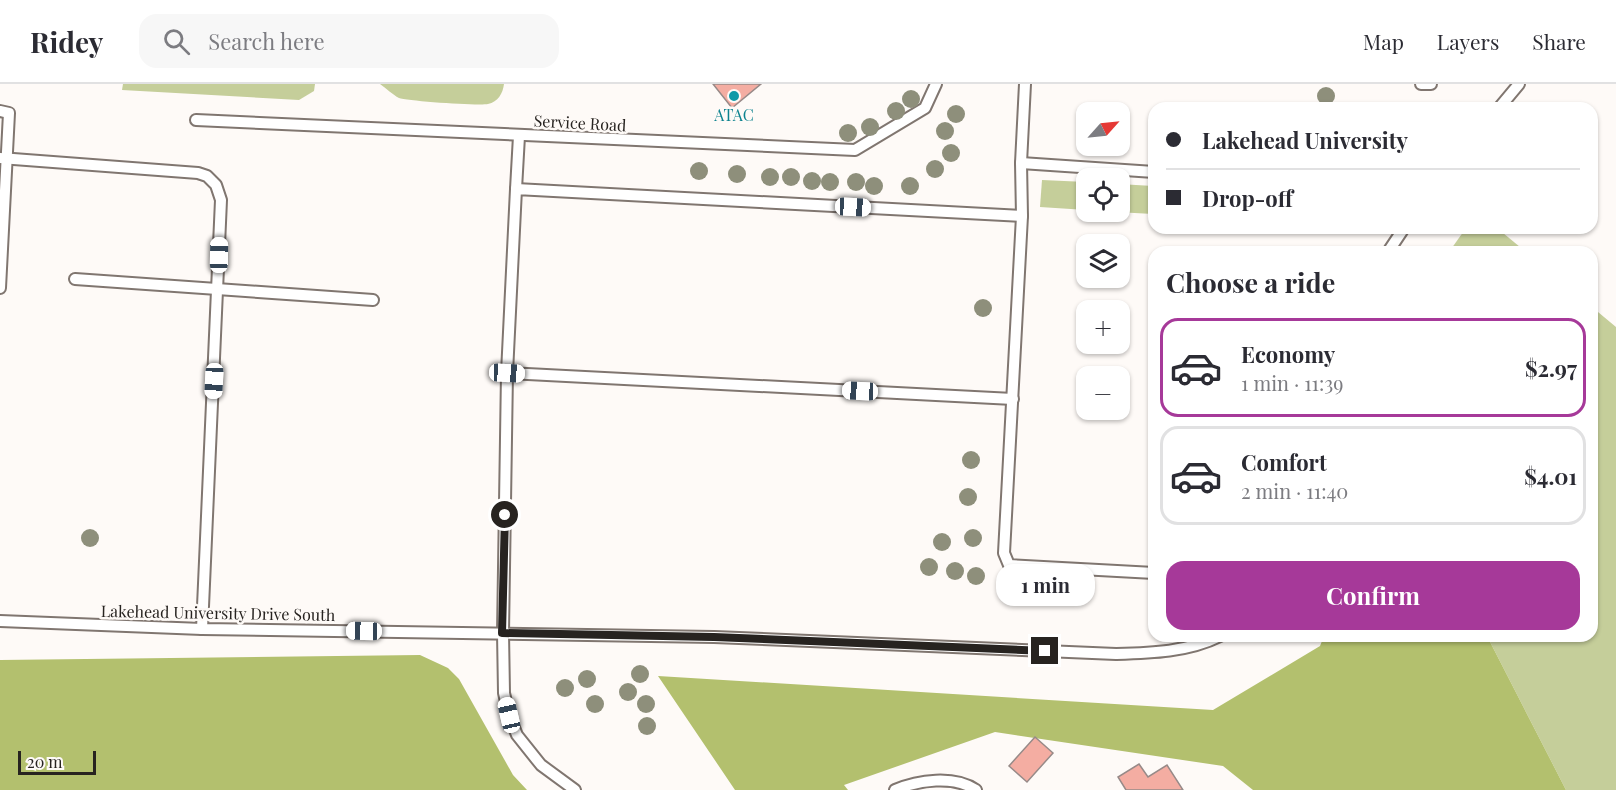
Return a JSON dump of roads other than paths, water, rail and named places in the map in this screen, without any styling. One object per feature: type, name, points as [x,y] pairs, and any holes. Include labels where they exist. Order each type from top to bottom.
[{"type":"lane","name":"Service Road","points":[[196,120],[855,150],[925,108],[936,84]]},
{"type":"lane","points":[[1025,84],[1021,164],[1022,216],[1004,553],[1009,565],[1148,573]]},
{"type":"lane","points":[[1421,84],[1431,84]]},
{"type":"lane","points":[[1504,102],[1519,84]]},
{"type":"lane","points":[[0,111],[9,113],[3,159],[0,288]]},
{"type":"lane","points":[[519,135],[507,373],[502,633],[504,693],[509,715],[518,735],[541,765],[575,790]]},
{"type":"lane","points":[[3,159],[198,173],[207,176],[216,185],[221,200],[202,629]]},
{"type":"lane","points":[[1021,164],[1148,172]]},
{"type":"lane","points":[[516,189],[1022,216]]},
{"type":"lane","points":[[75,279],[373,300]]},
{"type":"lane","points":[[507,373],[1013,399]]},
{"type":"lane","name":"Lakehead University Drive South","points":[[0,621],[202,629],[714,637],[1116,654],[1174,650],[1203,642]]},
{"type":"lane","points":[[895,790],[908,785],[941,780],[976,790]]},
{"type":"place","name":"ATAC","points":[[734,96]]}]
